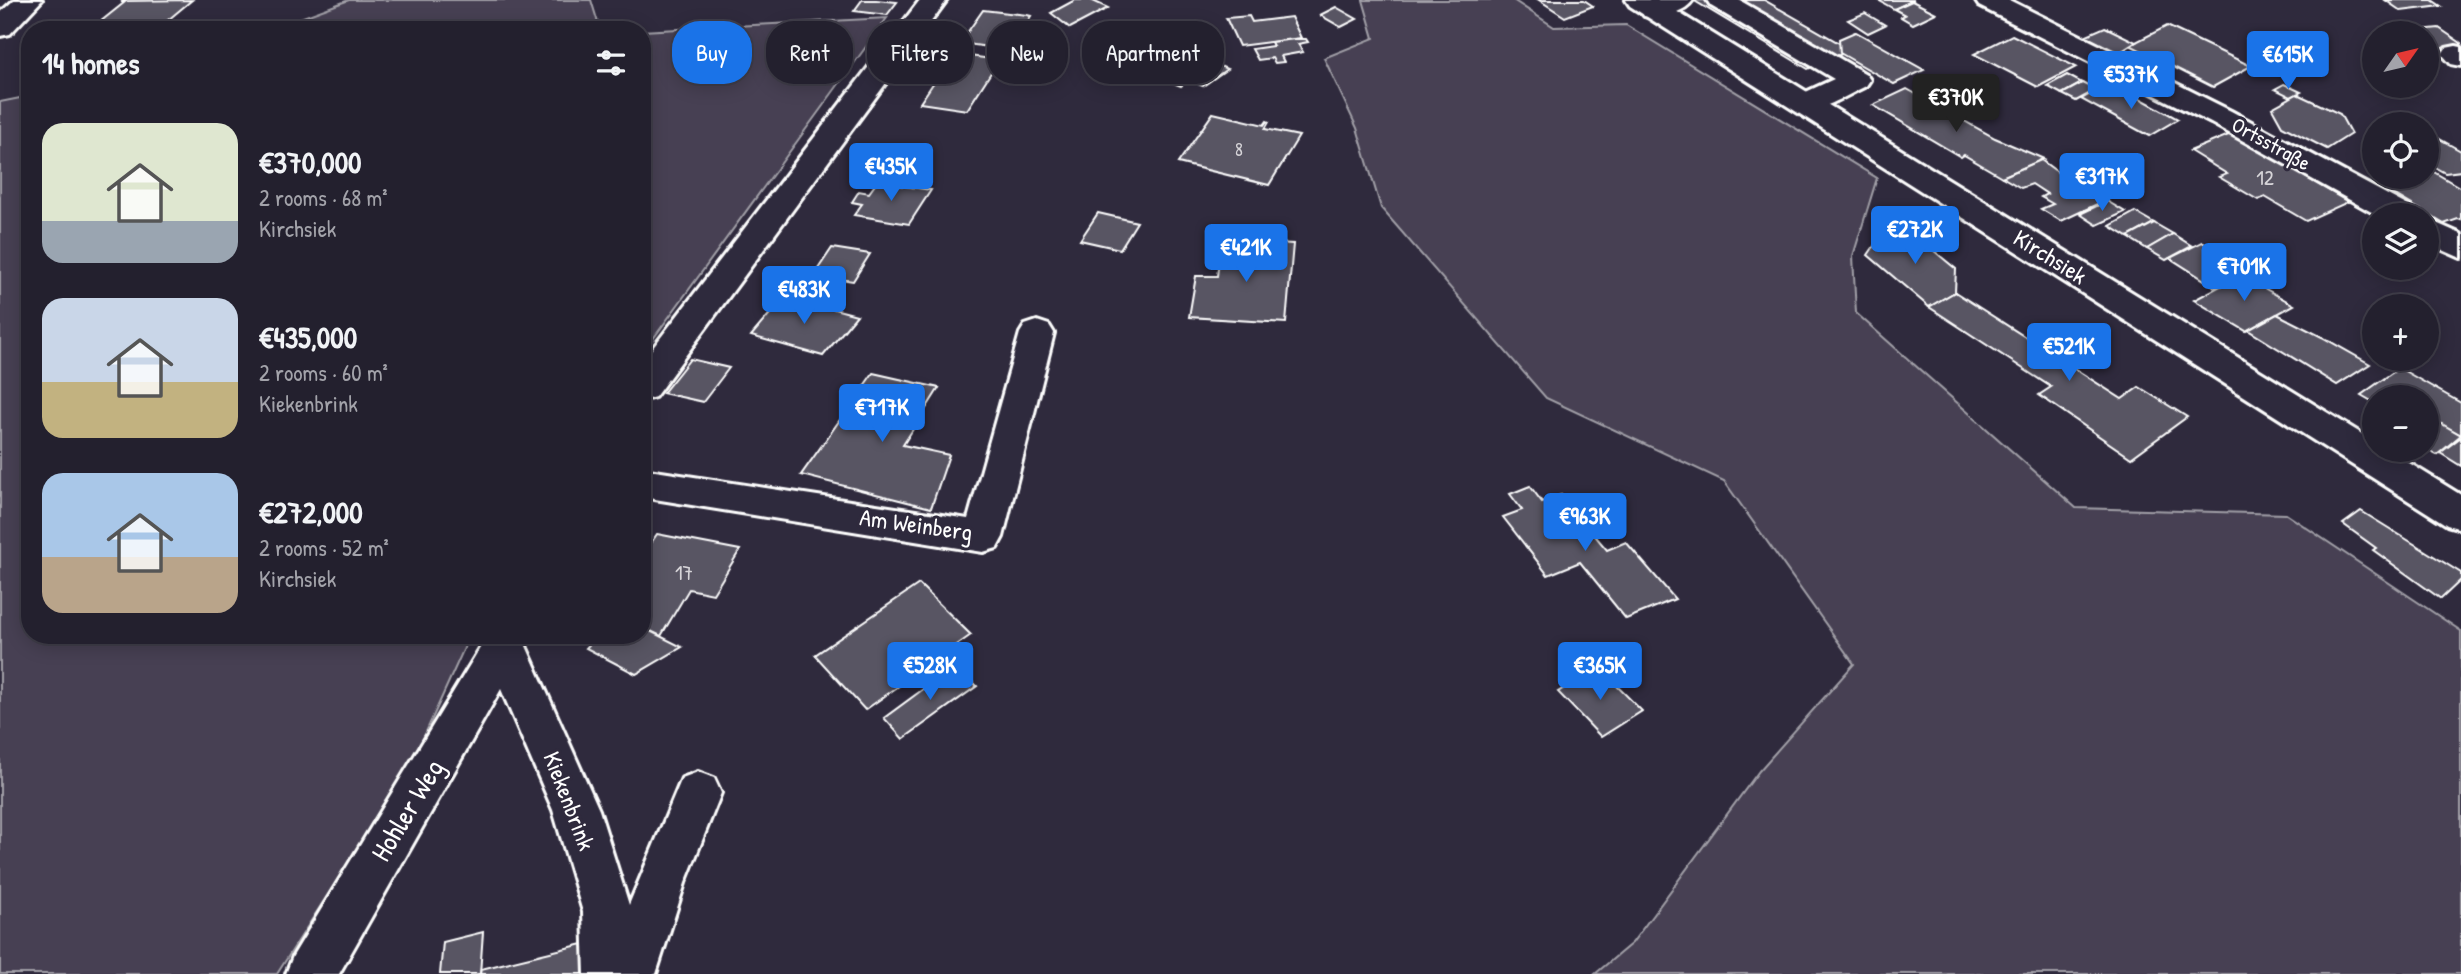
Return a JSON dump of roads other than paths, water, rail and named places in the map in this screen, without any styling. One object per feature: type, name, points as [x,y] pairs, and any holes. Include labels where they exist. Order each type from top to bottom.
[{"type":"street","points":[[0,28],[29,0]]},
{"type":"street","points":[[651,376],[934,0]]},
{"type":"street","points":[[1720,0],[1856,80],[1805,103]]},
{"type":"street","name":"Ortsstraße","points":[[1988,0],[2021,8],[2380,203]]},
{"type":"street","name":"Kirchsiek","points":[[1658,3],[1805,103],[2461,514]]},
{"type":"street","points":[[2439,236],[2461,248]]},
{"type":"street","name":"Am Weinberg","points":[[651,484],[983,537],[1037,333]]},
{"type":"street","name":"Hohler Weg","points":[[311,974],[506,644]]},
{"type":"street","name":"Kiekenbrink","points":[[509,644],[576,810],[607,912],[610,974]]},
{"type":"street","points":[[631,974],[661,883],[698,793]]}]
